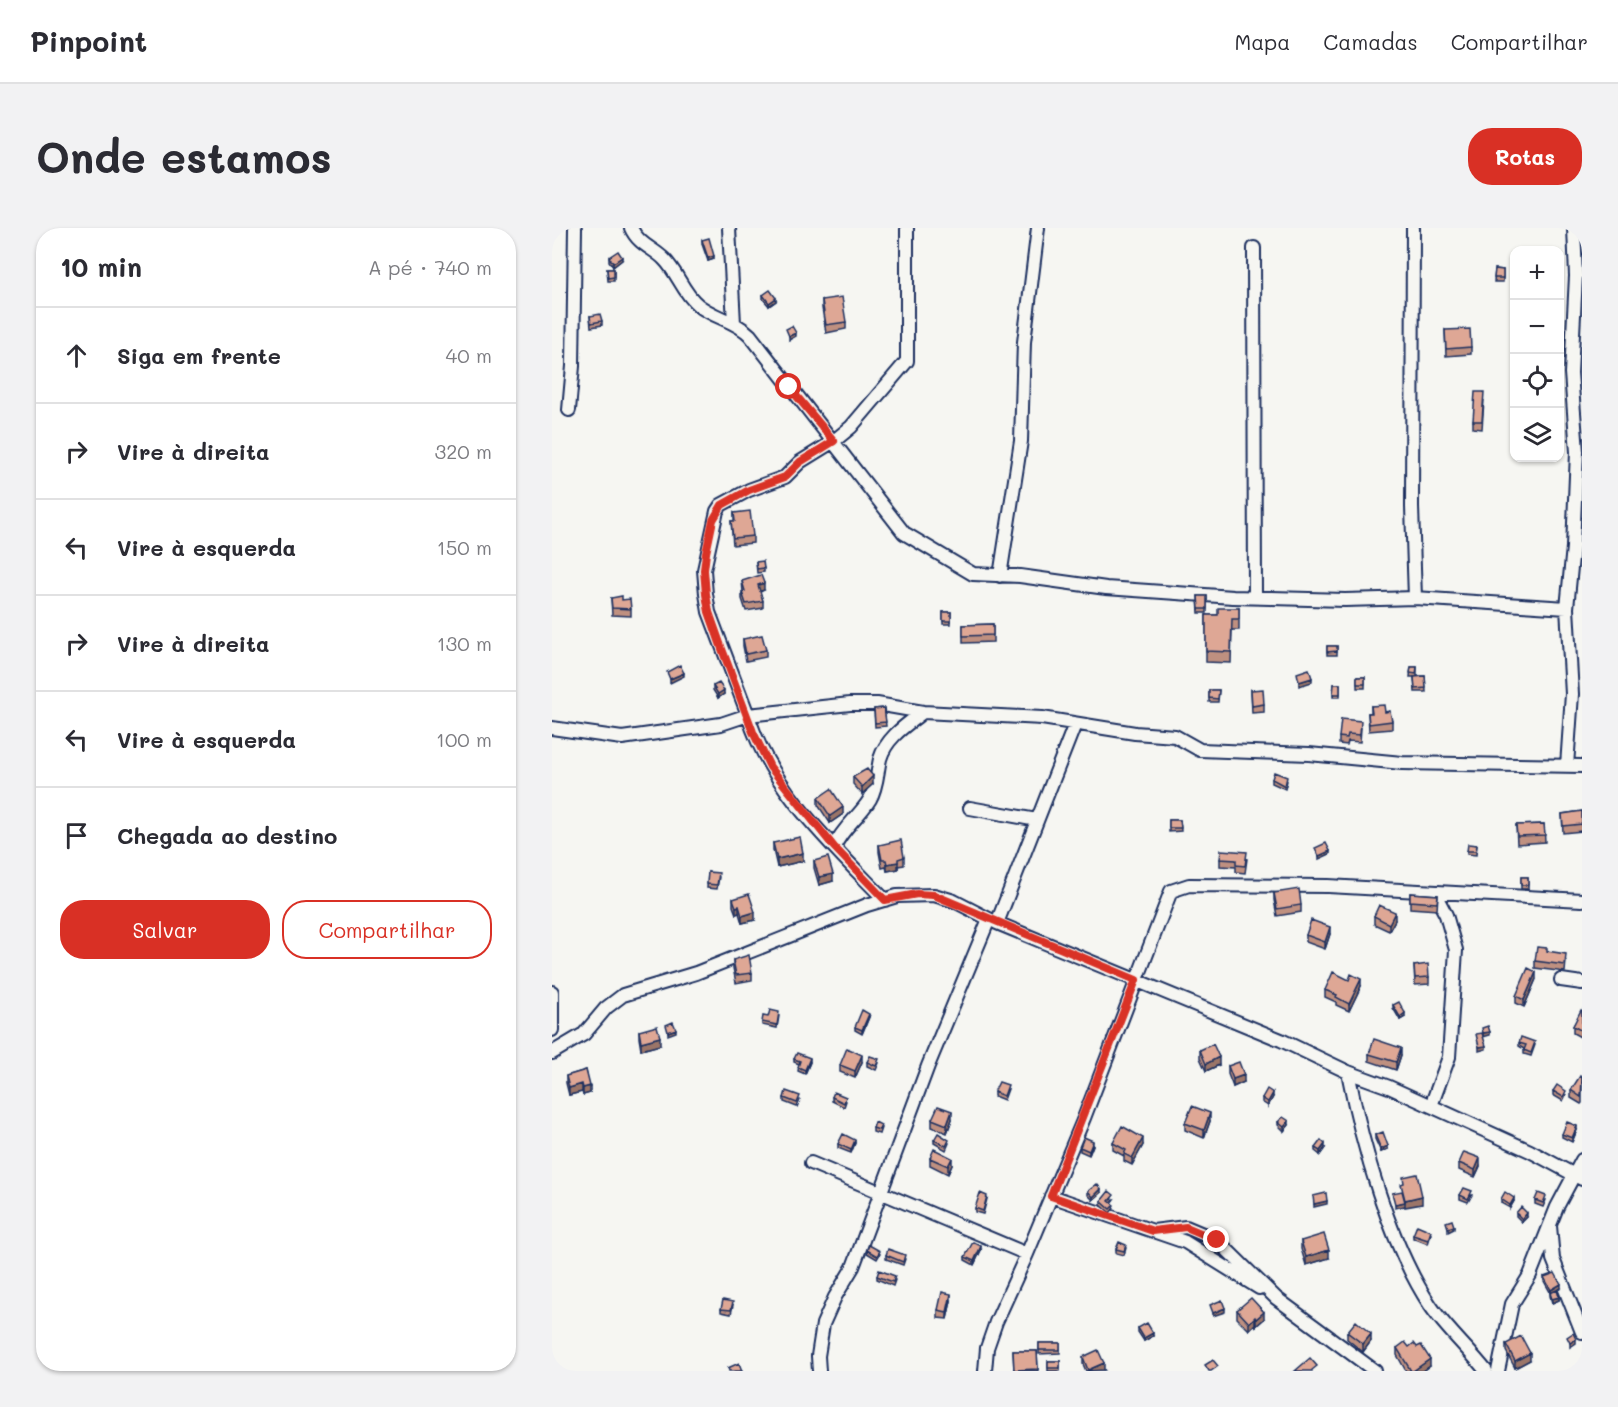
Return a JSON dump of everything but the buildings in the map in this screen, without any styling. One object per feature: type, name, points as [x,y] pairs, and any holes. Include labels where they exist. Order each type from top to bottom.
[{"type":"street","points":[[569,411],[573,366],[575,228]]},
{"type":"street","points":[[631,228],[646,247],[669,264],[689,297],[714,316],[734,323],[750,335],[802,406],[834,441],[894,522],[914,541],[973,574],[1047,578],[1116,589],[1255,597],[1345,600],[1415,598],[1567,608]]},
{"type":"street","points":[[729,228],[734,323]]},
{"type":"street","points":[[885,900],[834,847],[770,767],[748,715],[707,603],[704,570],[713,520],[722,505],[749,490],[785,477],[800,462],[834,441],[851,427],[907,361],[907,228]]},
{"type":"street","points":[[1000,576],[1021,441],[1024,342],[1038,228]]},
{"type":"street","points":[[1413,228],[1412,507],[1415,598]]},
{"type":"street","points":[[1567,766],[1572,694],[1567,608],[1574,547],[1577,452],[1571,373],[1576,276],[1574,228]]},
{"type":"street","points":[[1254,248],[1255,597]]},
{"type":"street","points":[[552,728],[622,738],[721,724],[748,715],[850,704],[877,704],[923,712],[1042,718],[1175,736],[1200,750],[1309,754],[1402,763],[1582,766]]},
{"type":"street","points":[[834,847],[841,831],[869,801],[875,788],[881,756],[889,742],[923,712]]},
{"type":"street","points":[[819,1371],[818,1356],[823,1324],[835,1297],[853,1267],[880,1191],[1076,724]]},
{"type":"street","points":[[970,808],[1037,820]]},
{"type":"street","points":[[985,1371],[987,1348],[996,1322],[1027,1254],[1124,1017],[1171,891],[1189,885],[1328,886],[1582,900]]},
{"type":"street","points":[[1431,1106],[1449,1056],[1456,950],[1446,915],[1434,892]]},
{"type":"street","points":[[552,1053],[584,1034],[606,1008],[623,995],[696,973],[792,932],[885,900],[917,894],[934,895],[954,901],[993,921],[1281,1040],[1348,1072],[1431,1106],[1578,1177]]},
{"type":"street","points":[[1446,915],[1457,894]]},
{"type":"street","points":[[1561,980],[1582,983]]},
{"type":"street","points":[[552,992],[552,1030]]},
{"type":"street","points":[[1348,1072],[1364,1146],[1402,1253],[1430,1305],[1486,1371]]},
{"type":"street","points":[[1498,1371],[1512,1304],[1530,1275],[1550,1225],[1578,1177],[1582,1160]]},
{"type":"street","points":[[811,1163],[1027,1254]]},
{"type":"street","points":[[1051,1196],[1185,1242],[1276,1298],[1375,1371]]},
{"type":"street","points":[[1550,1225],[1552,1259],[1582,1332]]},
{"type":"street","points":[[1153,1231],[1177,1227],[1203,1232],[1217,1240],[1276,1298]]},
{"type":"route","points":[[789,387],[802,406],[834,441],[800,462],[785,477],[749,490],[722,505],[713,520],[704,570],[709,612],[753,732],[770,767],[794,800],[834,847],[885,900],[917,894],[934,895],[954,901],[997,923],[1056,945],[1136,980],[1084,1118],[1051,1196],[1153,1231],[1186,1227],[1203,1232],[1217,1240]]}]
